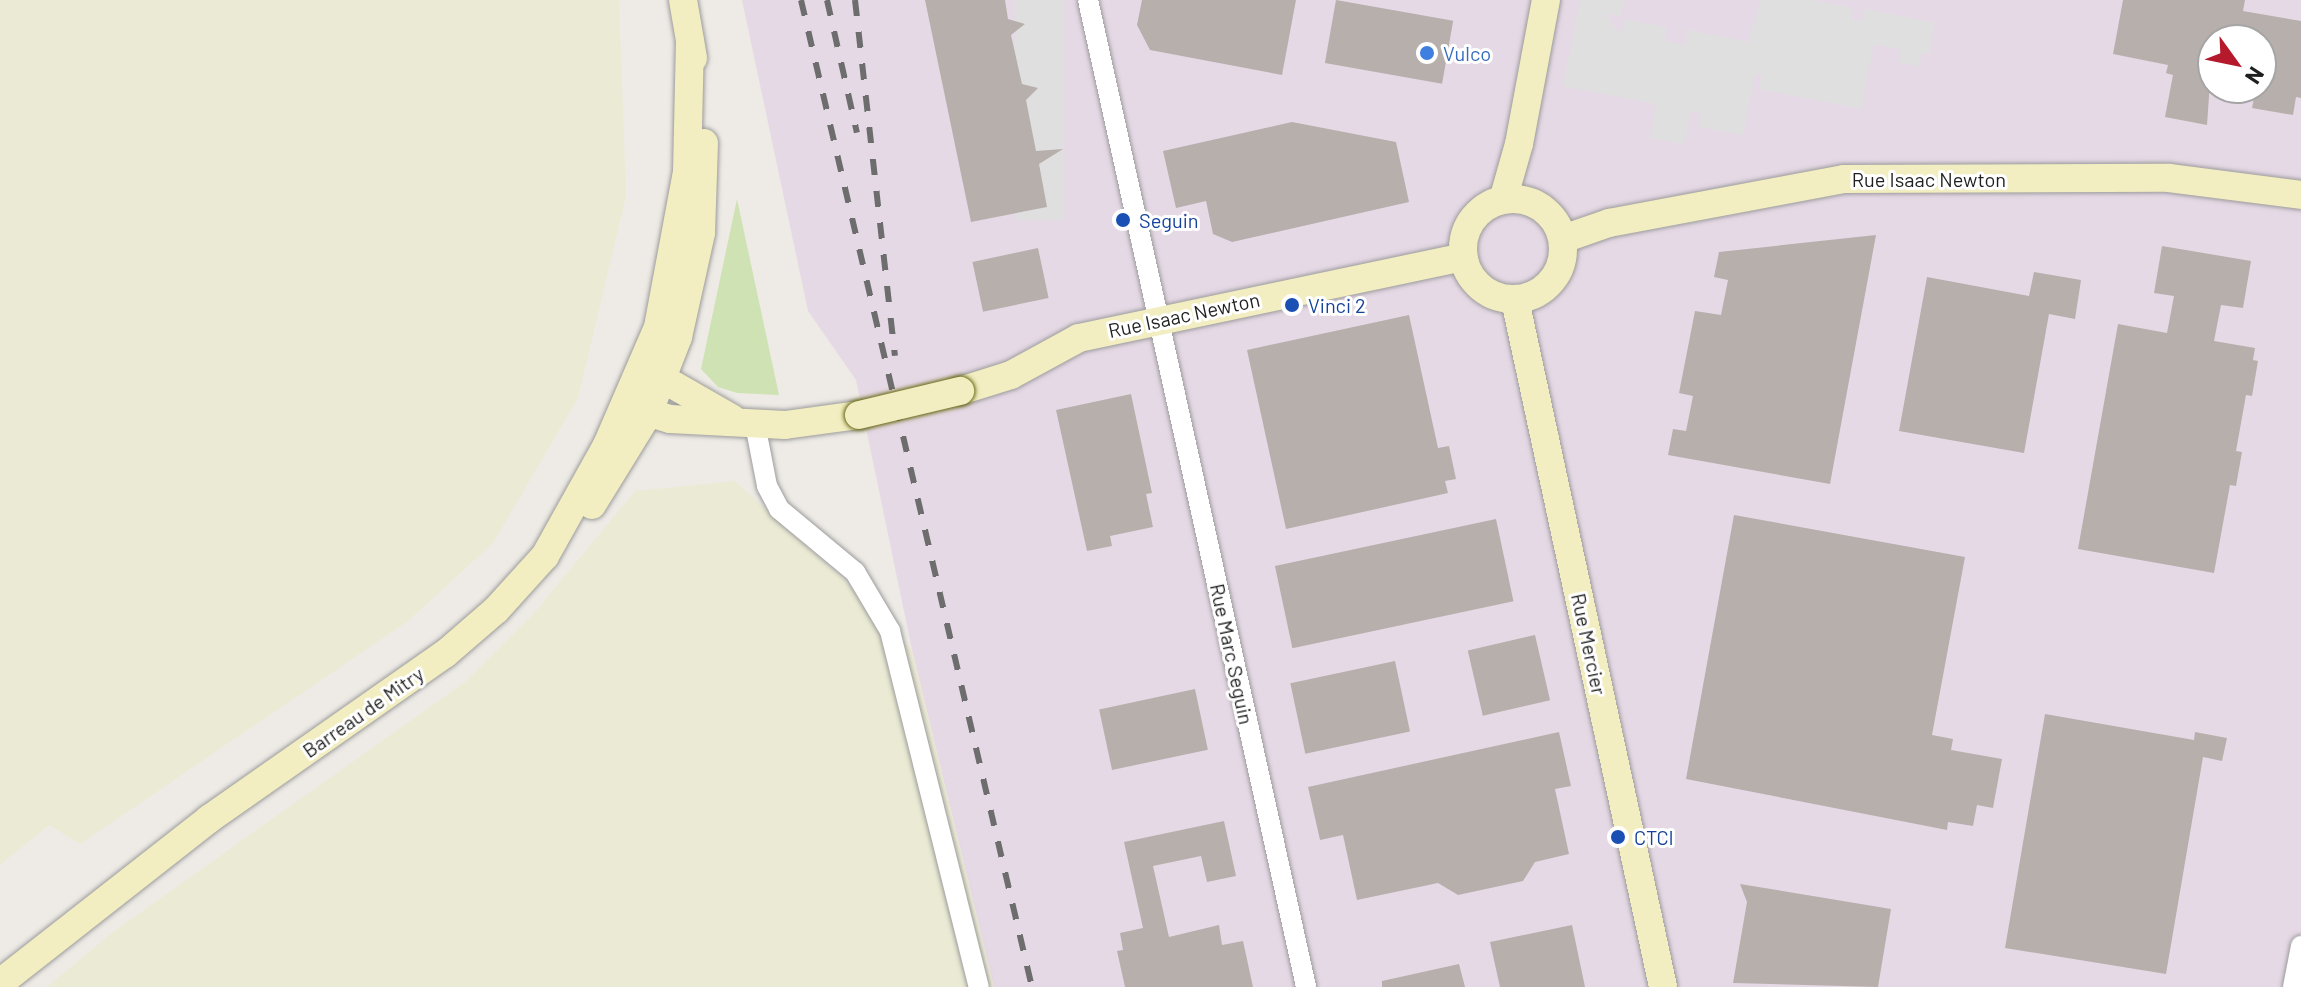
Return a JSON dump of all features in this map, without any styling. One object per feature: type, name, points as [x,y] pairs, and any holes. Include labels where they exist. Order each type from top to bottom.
[{"type":"street","name":"Barreau de Mitry","points":[[0,983],[209,819],[445,654],[496,610],[545,556],[637,409],[653,374],[679,237],[687,172],[690,41],[683,0]]},
{"type":"street","name":"Rue Marc Seguin","points":[[1088,0],[1306,987]]},
{"type":"street","points":[[1503,200],[1519,144],[1546,0]]},
{"type":"street","name":"Rue Isaac Newton","points":[[1563,239],[1609,223],[1844,179],[2169,178],[2301,195]]},
{"type":"street","points":[[1503,200],[1534,203],[1547,212],[1563,239],[1558,273],[1539,292],[1515,300],[1485,291],[1473,281],[1464,257],[1465,233],[1474,218],[1503,200]]},
{"type":"street","name":"Rue Isaac Newton","points":[[637,409],[747,423],[859,415],[960,391],[1011,375],[1079,338],[1464,257]]},
{"type":"street","name":"Rue Mercier","points":[[1515,300],[1663,987]]},
{"type":"street","points":[[653,374],[747,423],[767,486],[779,509],[855,572],[890,631],[979,987]]},
{"type":"street","points":[[2293,987],[2301,946]]},
{"type":"shaded area","points":[[742,0],[2301,0],[2301,987],[994,987],[912,650],[856,380],[808,311]]},
{"type":"shaded area","points":[[1015,0],[1064,0],[1064,220],[1015,220]]},
{"type":"shaded area","points":[[1580,0],[1624,0],[1621,16],[1606,14],[1616,30],[1622,32],[1624,19],[1667,27],[1665,41],[1685,45],[1688,30],[1748,42],[1761,0],[1813,0],[1853,8],[1851,19],[1862,22],[1865,9],[1935,23],[1929,54],[1922,53],[1919,66],[1898,62],[1900,49],[1874,44],[1861,109],[1759,89],[1762,76],[1755,74],[1743,135],[1698,127],[1701,114],[1691,112],[1684,144],[1650,138],[1656,104],[1563,86]]},
{"type":"green space","points":[[0,0],[619,0],[626,196],[578,398],[493,543],[408,621],[80,844],[49,825],[0,865]]},
{"type":"green space","points":[[737,199],[779,395],[737,393],[718,387],[701,369]]},
{"type":"green space","points":[[735,481],[841,577],[912,650],[994,987],[47,987],[113,932],[465,682],[535,612],[635,491]]},
{"type":"building","points":[[925,0],[1005,0],[1008,19],[1025,24],[1011,35],[1022,84],[1038,88],[1026,100],[1036,151],[1063,149],[1039,164],[1047,207],[971,222]]},
{"type":"building","points":[[1142,0],[1296,0],[1282,75],[1150,50],[1137,25]]},
{"type":"building","points":[[1336,0],[1453,21],[1442,84],[1325,63]]},
{"type":"building","points":[[2123,0],[2245,0],[2243,11],[2301,21],[2301,98],[2296,97],[2293,115],[2252,108],[2253,104],[2277,104],[2277,24],[2197,24],[2197,104],[2208,104],[2207,125],[2165,117],[2173,75],[2166,73],[2168,65],[2113,54]]},
{"type":"building","points":[[1292,122],[1396,142],[1409,202],[1232,242],[1213,234],[1206,201],[1176,208],[1163,151]]},
{"type":"building","points":[[1876,235],[1830,484],[1668,455],[1673,429],[1686,431],[1693,396],[1679,393],[1695,311],[1721,315],[1728,280],[1714,277],[1719,252]]},
{"type":"building","points":[[2162,246],[2251,261],[2243,308],[2221,305],[2214,341],[2255,348],[2253,360],[2258,361],[2252,396],[2246,395],[2236,451],[2242,452],[2236,486],[2230,485],[2214,573],[2078,549],[2118,324],[2167,333],[2174,296],[2154,293]]},
{"type":"building","points":[[1038,248],[1049,298],[983,312],[972,262]]},
{"type":"building","points":[[2034,272],[2081,280],[2075,319],[2049,314],[2024,453],[1899,431],[1927,277],[2029,296]]},
{"type":"building","points":[[1409,315],[1438,448],[1449,446],[1456,479],[1445,481],[1448,493],[1286,529],[1247,350]]},
{"type":"building","points":[[1131,394],[1152,493],[1146,494],[1153,527],[1110,536],[1112,546],[1087,551],[1056,410]]},
{"type":"building","points":[[1734,515],[1965,557],[1932,735],[1953,739],[1951,750],[2002,759],[1993,808],[1977,805],[1973,826],[1948,822],[1947,830],[1686,779]]},
{"type":"building","points":[[1496,519],[1513,601],[1292,648],[1275,566]]},
{"type":"building","points":[[1535,635],[1550,700],[1483,716],[1468,651]]},
{"type":"building","points":[[1395,661],[1410,731],[1305,754],[1290,683]]},
{"type":"building","points":[[1195,689],[1208,750],[1112,770],[1099,709]]},
{"type":"building","points":[[2045,714],[2194,740],[2195,732],[2227,738],[2222,761],[2203,757],[2166,974],[2005,948]]},
{"type":"building","points":[[1559,732],[1571,786],[1555,789],[1569,854],[1535,862],[1523,881],[1458,895],[1438,883],[1357,900],[1343,835],[1320,840],[1308,787]]},
{"type":"building","points":[[1224,821],[1236,876],[1207,882],[1201,856],[1153,866],[1169,937],[1219,925],[1222,945],[1243,941],[1253,987],[1125,987],[1117,951],[1123,950],[1120,933],[1143,928],[1124,842]]},
{"type":"building","points":[[1740,884],[1891,909],[1878,987],[1733,983],[1747,902]]},
{"type":"building","points":[[1572,925],[1585,987],[1500,987],[1490,942]]},
{"type":"building","points":[[1459,964],[1465,987],[1382,987],[1382,981]]},
{"type":"railway","points":[[801,0],[1032,987]]},
{"type":"railway","points":[[827,0],[857,133]]},
{"type":"railway","points":[[855,0],[895,356]]},
{"type":"place","name":"Vulco","points":[[1427,53]]},
{"type":"place","name":"Seguin","points":[[1123,220]]},
{"type":"place","name":"Vinci 2","points":[[1292,305]]},
{"type":"place","name":"CTCI","points":[[1618,837]]}]
